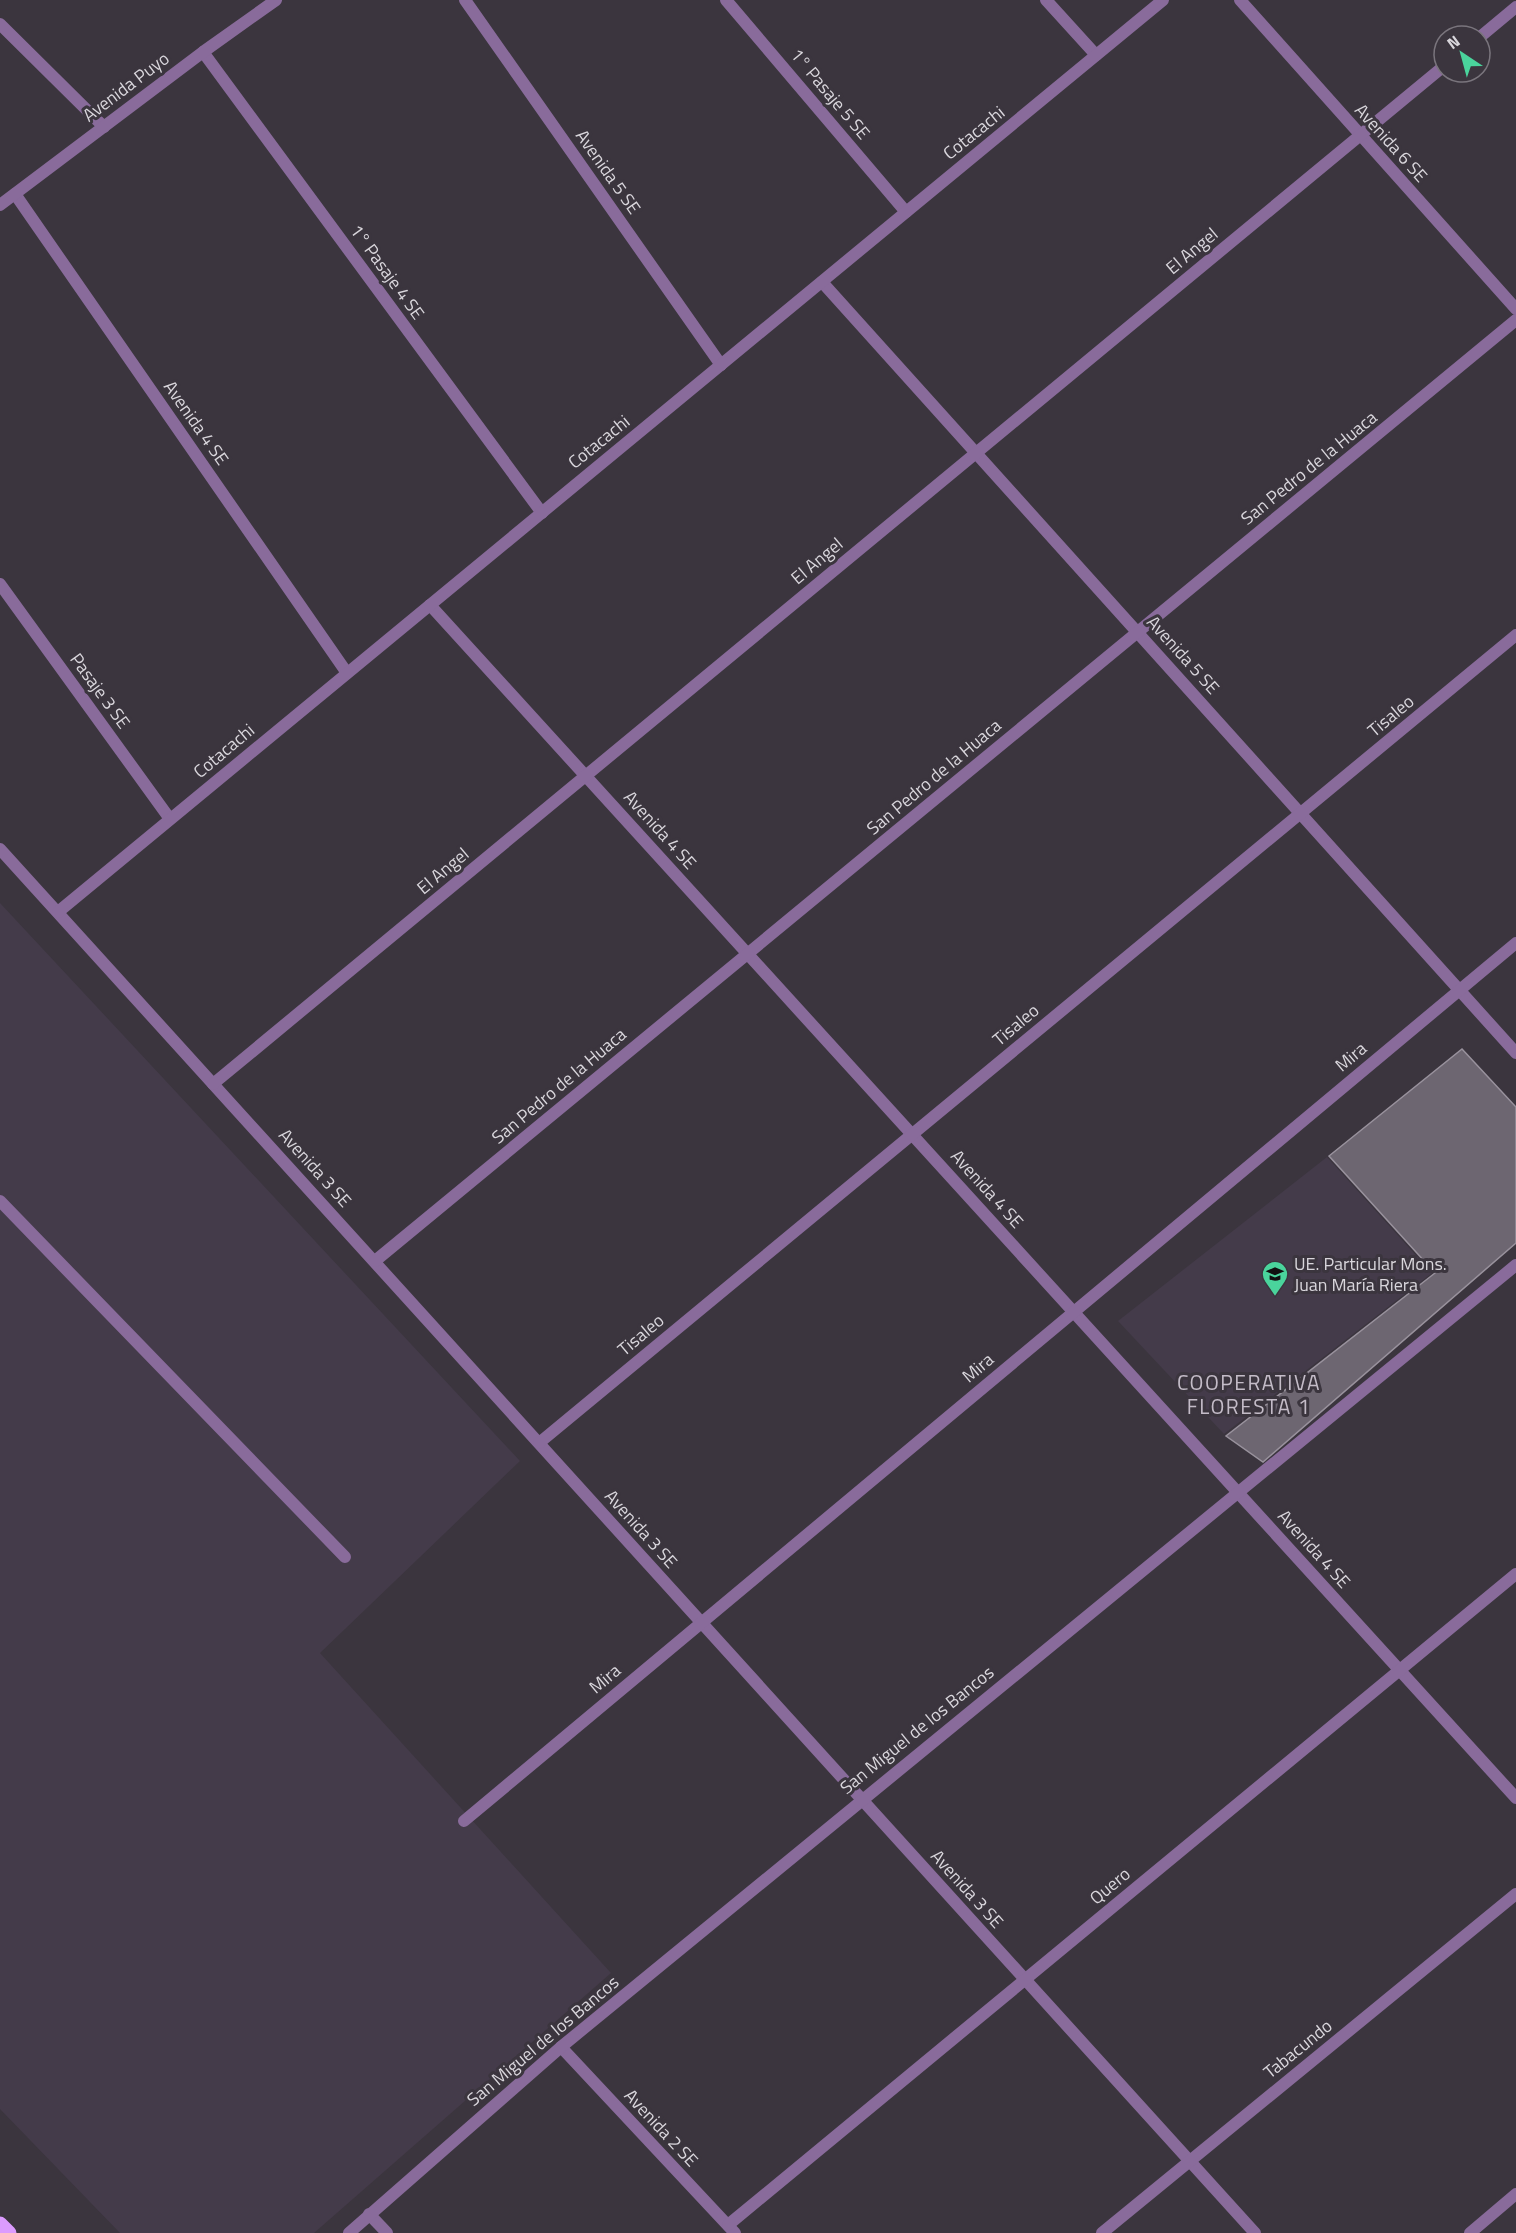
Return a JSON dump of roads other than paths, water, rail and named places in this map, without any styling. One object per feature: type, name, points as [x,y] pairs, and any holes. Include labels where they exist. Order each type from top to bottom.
[{"type":"main road","points":[[0,2224],[9,2233]]},
{"type":"street","name":"Avenida Puyo","points":[[0,205],[276,0]]},
{"type":"street","name":"Avenida 5 SE","points":[[465,0],[721,365]]},
{"type":"street","name":"1° Pasaje 5 SE","points":[[726,0],[906,212]]},
{"type":"street","points":[[1046,0],[1096,55]]},
{"type":"street","name":"Cotacachi","points":[[58,912],[1163,0]]},
{"type":"street","name":"Avenida 6 SE","points":[[1240,0],[1516,309]]},
{"type":"street","points":[[1492,26],[1516,7]]},
{"type":"street","points":[[0,24],[104,127]]},
{"type":"street","name":"1° Pasaje 4 SE","points":[[203,52],[542,513]]},
{"type":"street","name":"El Angel","points":[[213,1084],[1432,76]]},
{"type":"street","name":"Avenida 4 SE","points":[[15,194],[347,673]]},
{"type":"street","name":"Avenida 5 SE","points":[[822,282],[1516,1053]]},
{"type":"street","name":"San Pedro de la Huaca","points":[[375,1261],[1516,320]]},
{"type":"street","name":"Pasaje 3 SE","points":[[0,584],[170,819]]},
{"type":"street","name":"Avenida 4 SE","points":[[430,605],[1516,1798]]},
{"type":"street","name":"Tisaleo","points":[[539,1443],[1516,635]]},
{"type":"street","name":"Avenida 3 SE","points":[[1,852],[375,1261],[1255,2233]]},
{"type":"street","name":"Mira","points":[[464,1821],[1516,943]]},
{"type":"street","points":[[0,1201],[345,1557]]},
{"type":"street","name":"San Miguel de los Bancos","points":[[349,2233],[561,2047],[1237,1491],[1516,1265]]},
{"type":"street","name":"Quero","points":[[731,2229],[1025,1980],[1516,1574]]},
{"type":"street","name":"Tabacundo","points":[[1102,2233],[1516,1894]]},
{"type":"street","name":"Avenida 2 SE","points":[[561,2047],[731,2229]]},
{"type":"street","points":[[1470,2233],[1516,2194]]},
{"type":"street","points":[[369,2214],[387,2233]]},
{"type":"place","name":"UE. Particular Mons. Juan María Riera","points":[[1275,1297]]},
{"type":"district","name":"COOPERATIVA FLORESTA 1","points":[[1249,1395]]}]
